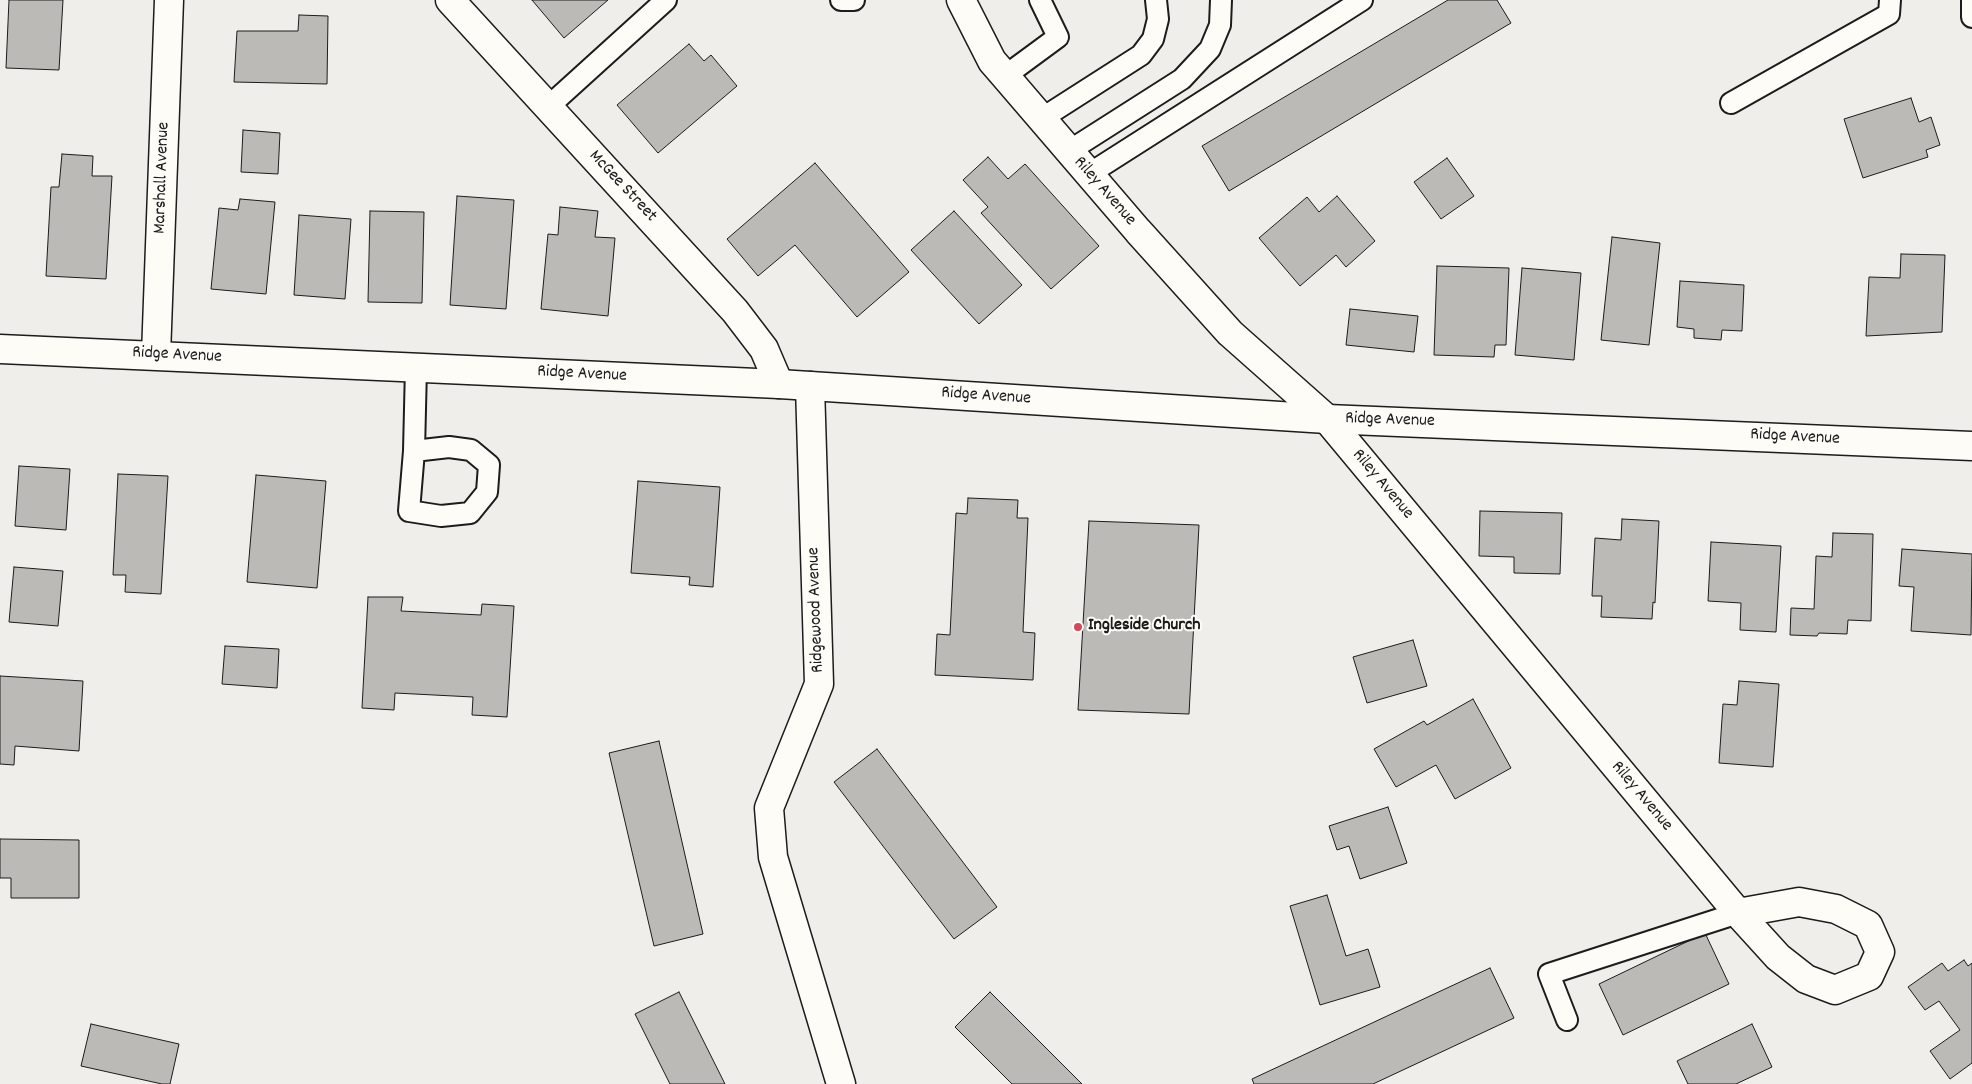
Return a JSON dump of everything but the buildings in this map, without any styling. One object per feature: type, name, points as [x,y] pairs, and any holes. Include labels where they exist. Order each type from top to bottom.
[{"type":"street","name":"Marshall Avenue","points":[[156,355],[170,0]]},
{"type":"street","name":"McGee Street","points":[[450,0],[736,311],[764,349],[778,384]]},
{"type":"street","name":"Riley Avenue","points":[[961,0],[992,61],[1041,119],[1230,333],[1327,419],[1738,913],[1778,957],[1806,979],[1835,990],[1869,976],[1880,952],[1868,925],[1836,909],[1799,902],[1738,913]]},
{"type":"street","name":"Ridge Avenue","points":[[0,350],[156,355],[778,384],[1327,419],[1972,446]]},
{"type":"street","name":"Ridgewood Avenue","points":[[810,386],[819,684],[769,808],[773,857],[841,1084]]},
{"type":"lane","points":[[548,107],[666,0]]},
{"type":"lane","points":[[841,0],[854,0]]},
{"type":"lane","points":[[1005,76],[1058,37],[1040,0]]},
{"type":"lane","points":[[1041,119],[1141,56],[1153,39],[1158,19],[1156,0]]},
{"type":"lane","points":[[1069,151],[1182,80],[1210,49],[1220,25],[1221,0]]},
{"type":"lane","points":[[1089,174],[1362,0]]},
{"type":"lane","points":[[1730,103],[1889,14],[1890,0]]},
{"type":"lane","points":[[1972,0],[1972,17]]},
{"type":"lane","points":[[414,451],[449,447],[471,450],[489,465],[487,492],[470,513],[441,516],[409,511],[414,451],[416,368]]},
{"type":"lane","points":[[1567,1020],[1549,974],[1738,913]]},
{"type":"place","name":"Ingleside Church","points":[[1078,627]]}]
